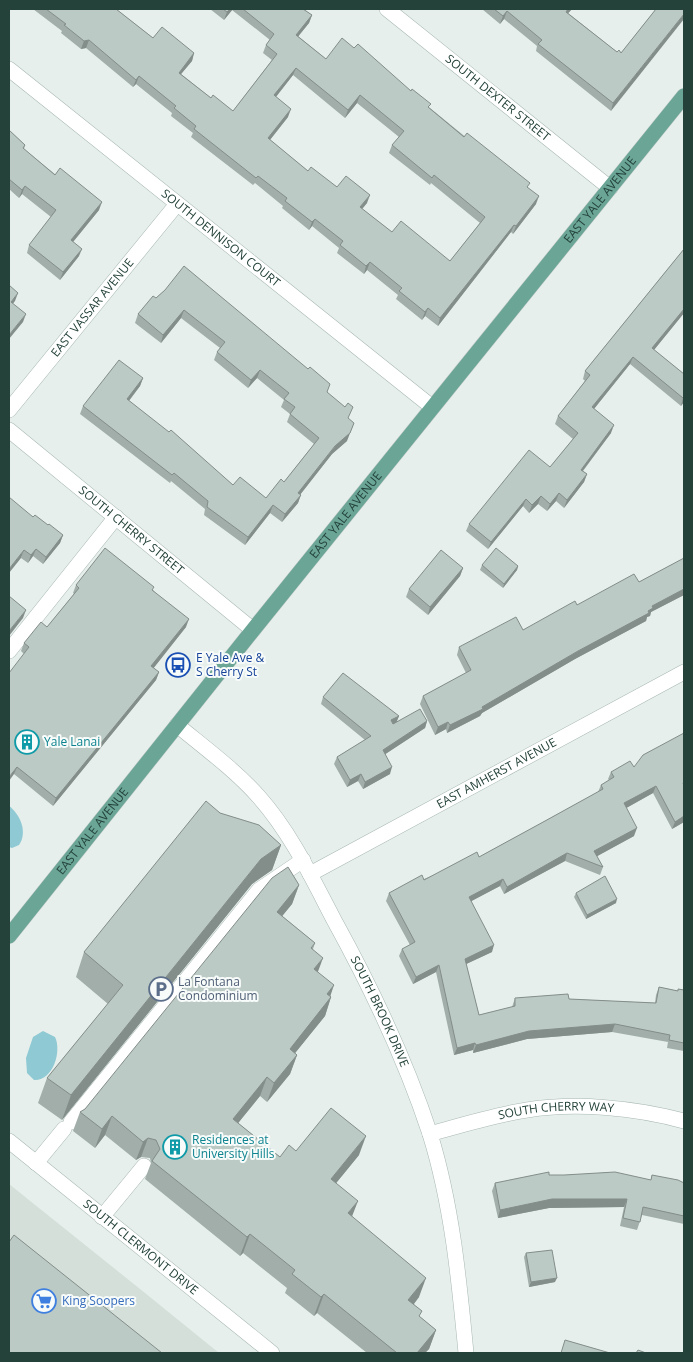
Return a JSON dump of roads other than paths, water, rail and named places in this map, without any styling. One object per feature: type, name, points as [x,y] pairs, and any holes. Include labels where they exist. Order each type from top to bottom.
[{"type":"main road","name":"EAST YALE AVENUE","points":[[9,936],[432,407],[684,96]]},
{"type":"street","name":"SOUTH DEXTER STREET","points":[[387,9],[610,188]]},
{"type":"street","name":"SOUTH DENNISON COURT","points":[[9,69],[432,407]]},
{"type":"street","name":"EAST VASSAR AVENUE","points":[[9,410],[176,204]]},
{"type":"street","name":"SOUTH CHERRY STREET","points":[[9,430],[253,630]]},
{"type":"street","points":[[9,651],[116,517]]},
{"type":"street","name":"EAST AMHERST AVENUE","points":[[310,874],[684,672]]},
{"type":"street","name":"SOUTH BROOK DRIVE","points":[[177,725],[227,766],[259,798],[280,825],[310,874],[380,1007],[430,1134],[455,1245],[466,1353]]},
{"type":"street","points":[[36,1163],[259,890],[302,860]]},
{"type":"street","name":"SOUTH CHERRY WAY","points":[[430,1134],[528,1110],[570,1107],[617,1109],[684,1121]]},
{"type":"street","name":"SOUTH CLERMONT DRIVE","points":[[9,1141],[272,1353]]},
{"type":"street","points":[[102,1217],[144,1166]]},
{"type":"water","points":[[9,806],[19,818],[23,829],[22,840],[19,845],[12,848],[9,847]]},
{"type":"water","points":[[43,1031],[55,1037],[57,1043],[56,1057],[51,1071],[41,1079],[34,1080],[27,1073],[26,1058],[33,1037]]},
{"type":"place","name":"E Yale Ave & S Cherry St","points":[[178,665]]},
{"type":"place","name":"Yale Lanai","points":[[27,742]]},
{"type":"place","name":"La Fontana Condominium","points":[[161,989]]},
{"type":"place","name":"Residences at University Hills","points":[[175,1147]]},
{"type":"place","name":"King Soopers","points":[[44,1301]]}]
